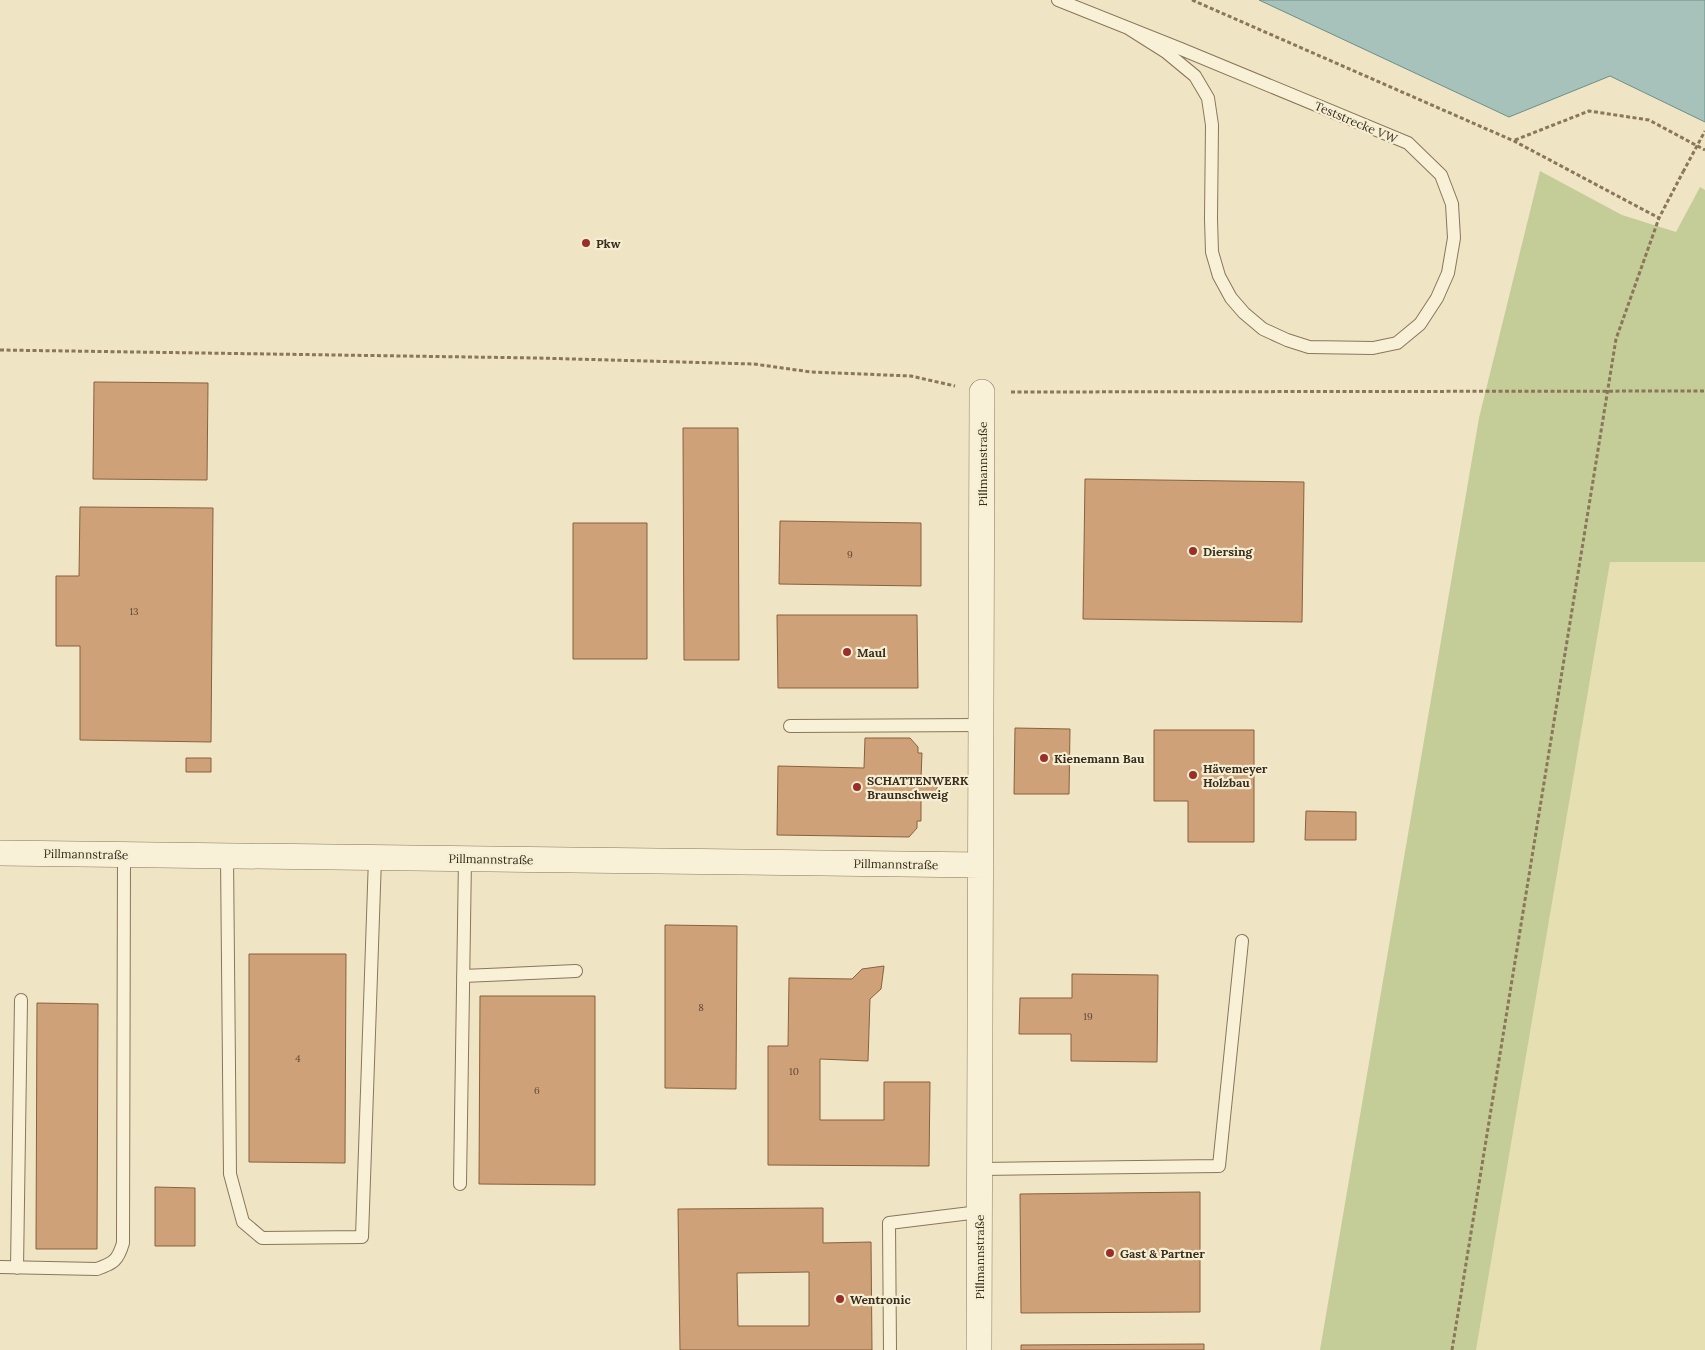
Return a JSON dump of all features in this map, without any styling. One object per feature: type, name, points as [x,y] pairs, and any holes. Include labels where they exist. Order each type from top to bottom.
[{"type":"street","name":"Pillmannstraße","points":[[979,1350],[982,392]]},
{"type":"street","name":"Pillmannstraße","points":[[0,853],[981,865]]},
{"type":"lane","name":"Teststrecke VW","points":[[1058,0],[1120,24],[1408,143],[1441,175],[1452,204],[1454,238],[1448,272],[1437,298],[1420,324],[1397,343],[1373,348],[1309,347],[1286,340],[1263,329],[1244,313],[1231,298],[1219,276],[1212,252],[1210,219],[1212,125],[1208,98],[1194,76],[1166,52],[1128,28],[1058,0]]},
{"type":"lane","points":[[790,726],[981,725]]},
{"type":"lane","points":[[0,1267],[97,1269],[112,1264],[119,1254],[123,1243],[124,855]]},
{"type":"lane","points":[[228,856],[230,1174],[244,1222],[262,1238],[362,1237],[375,858]]},
{"type":"lane","points":[[460,1184],[464,859]]},
{"type":"lane","points":[[980,1169],[1219,1166],[1242,941]]},
{"type":"lane","points":[[463,976],[576,971]]},
{"type":"lane","points":[[18,1268],[21,1000]]},
{"type":"lane","points":[[890,1350],[890,1222],[979,1212]]},
{"type":"path","points":[[1192,0],[1514,141],[1659,218]]},
{"type":"path","points":[[1514,141],[1589,111],[1649,120],[1705,150]]},
{"type":"path","points":[[1452,1350],[1616,339],[1659,218],[1705,131]]},
{"type":"path","points":[[0,350],[537,358],[754,364],[811,372],[911,376],[982,392],[1705,391]]},
{"type":"shaded area","points":[[1610,562],[1705,562],[1705,1350],[1476,1350]]},
{"type":"green space","points":[[1540,171],[1622,215],[1676,232],[1700,187],[1705,190],[1705,562],[1610,562],[1476,1350],[1320,1350],[1479,418]]},
{"type":"water","points":[[1259,0],[1705,0],[1705,122],[1610,76],[1509,117]]},
{"type":"building","points":[[94,382],[208,383],[207,480],[93,479]]},
{"type":"building","points":[[683,428],[738,428],[739,660],[684,660]]},
{"type":"building","name":"Diersing","points":[[1085,479],[1304,482],[1302,622],[1083,619]]},
{"type":"building","points":[[80,507],[213,508],[211,742],[80,740],[80,646],[56,646],[56,576],[79,576]]},
{"type":"building","points":[[780,521],[921,523],[921,586],[779,584]]},
{"type":"building","points":[[573,523],[647,523],[647,659],[573,659]]},
{"type":"building","name":"Maul","points":[[777,615],[917,615],[918,688],[778,688]]},
{"type":"building","points":[[1015,728],[1070,729],[1069,794],[1014,794]]},
{"type":"building","points":[[1154,730],[1254,730],[1254,842],[1188,842],[1188,801],[1154,801]]},
{"type":"building","name":"SCHATTENWERK Braunschweig","points":[[865,738],[910,738],[918,747],[918,753],[922,753],[921,778],[937,779],[937,795],[921,795],[921,821],[917,821],[917,828],[909,837],[777,835],[778,766],[864,768]]},
{"type":"building","points":[[186,758],[211,758],[211,772],[186,772]]},
{"type":"building","points":[[1306,811],[1356,812],[1356,840],[1305,840]]},
{"type":"building","points":[[665,925],[737,926],[736,1089],[665,1088]]},
{"type":"building","points":[[249,954],[346,954],[345,1163],[249,1162]]},
{"type":"building","points":[[884,966],[881,989],[870,999],[868,1061],[820,1059],[820,1120],[884,1120],[884,1082],[930,1082],[929,1166],[768,1165],[768,1046],[788,1046],[789,978],[852,979],[862,969]]},
{"type":"building","points":[[1072,974],[1158,975],[1157,1062],[1071,1061],[1071,1034],[1019,1034],[1020,998],[1072,998]]},
{"type":"building","points":[[480,996],[595,996],[595,1185],[479,1184]]},
{"type":"building","points":[[37,1003],[98,1004],[97,1249],[36,1249]]},
{"type":"building","points":[[155,1187],[195,1188],[195,1246],[155,1246]]},
{"type":"building","name":"Gast & Partner","points":[[1200,1192],[1200,1312],[1021,1313],[1020,1194]]},
{"type":"building","name":"Wentronic","points":[[823,1208],[823,1243],[871,1242],[872,1350],[680,1350],[678,1209]],"holes":[[[809,1272],[809,1326],[738,1326],[737,1273]]]},
{"type":"building","points":[[1204,1344],[1204,1350],[1021,1350],[1021,1345]]},
{"type":"place","name":"Pkw","points":[[586,243]]},
{"type":"place","name":"Diersing","points":[[1193,551]]},
{"type":"place","name":"Maul","points":[[847,652]]},
{"type":"place","name":"Kienemann Bau","points":[[1044,758]]},
{"type":"place","name":"Hävemeyer Holzbau","points":[[1193,775]]},
{"type":"place","name":"SCHATTENWERK Braunschweig","points":[[857,787]]},
{"type":"place","name":"Gast & Partner","points":[[1110,1253]]},
{"type":"place","name":"Wentronic","points":[[840,1299]]}]
